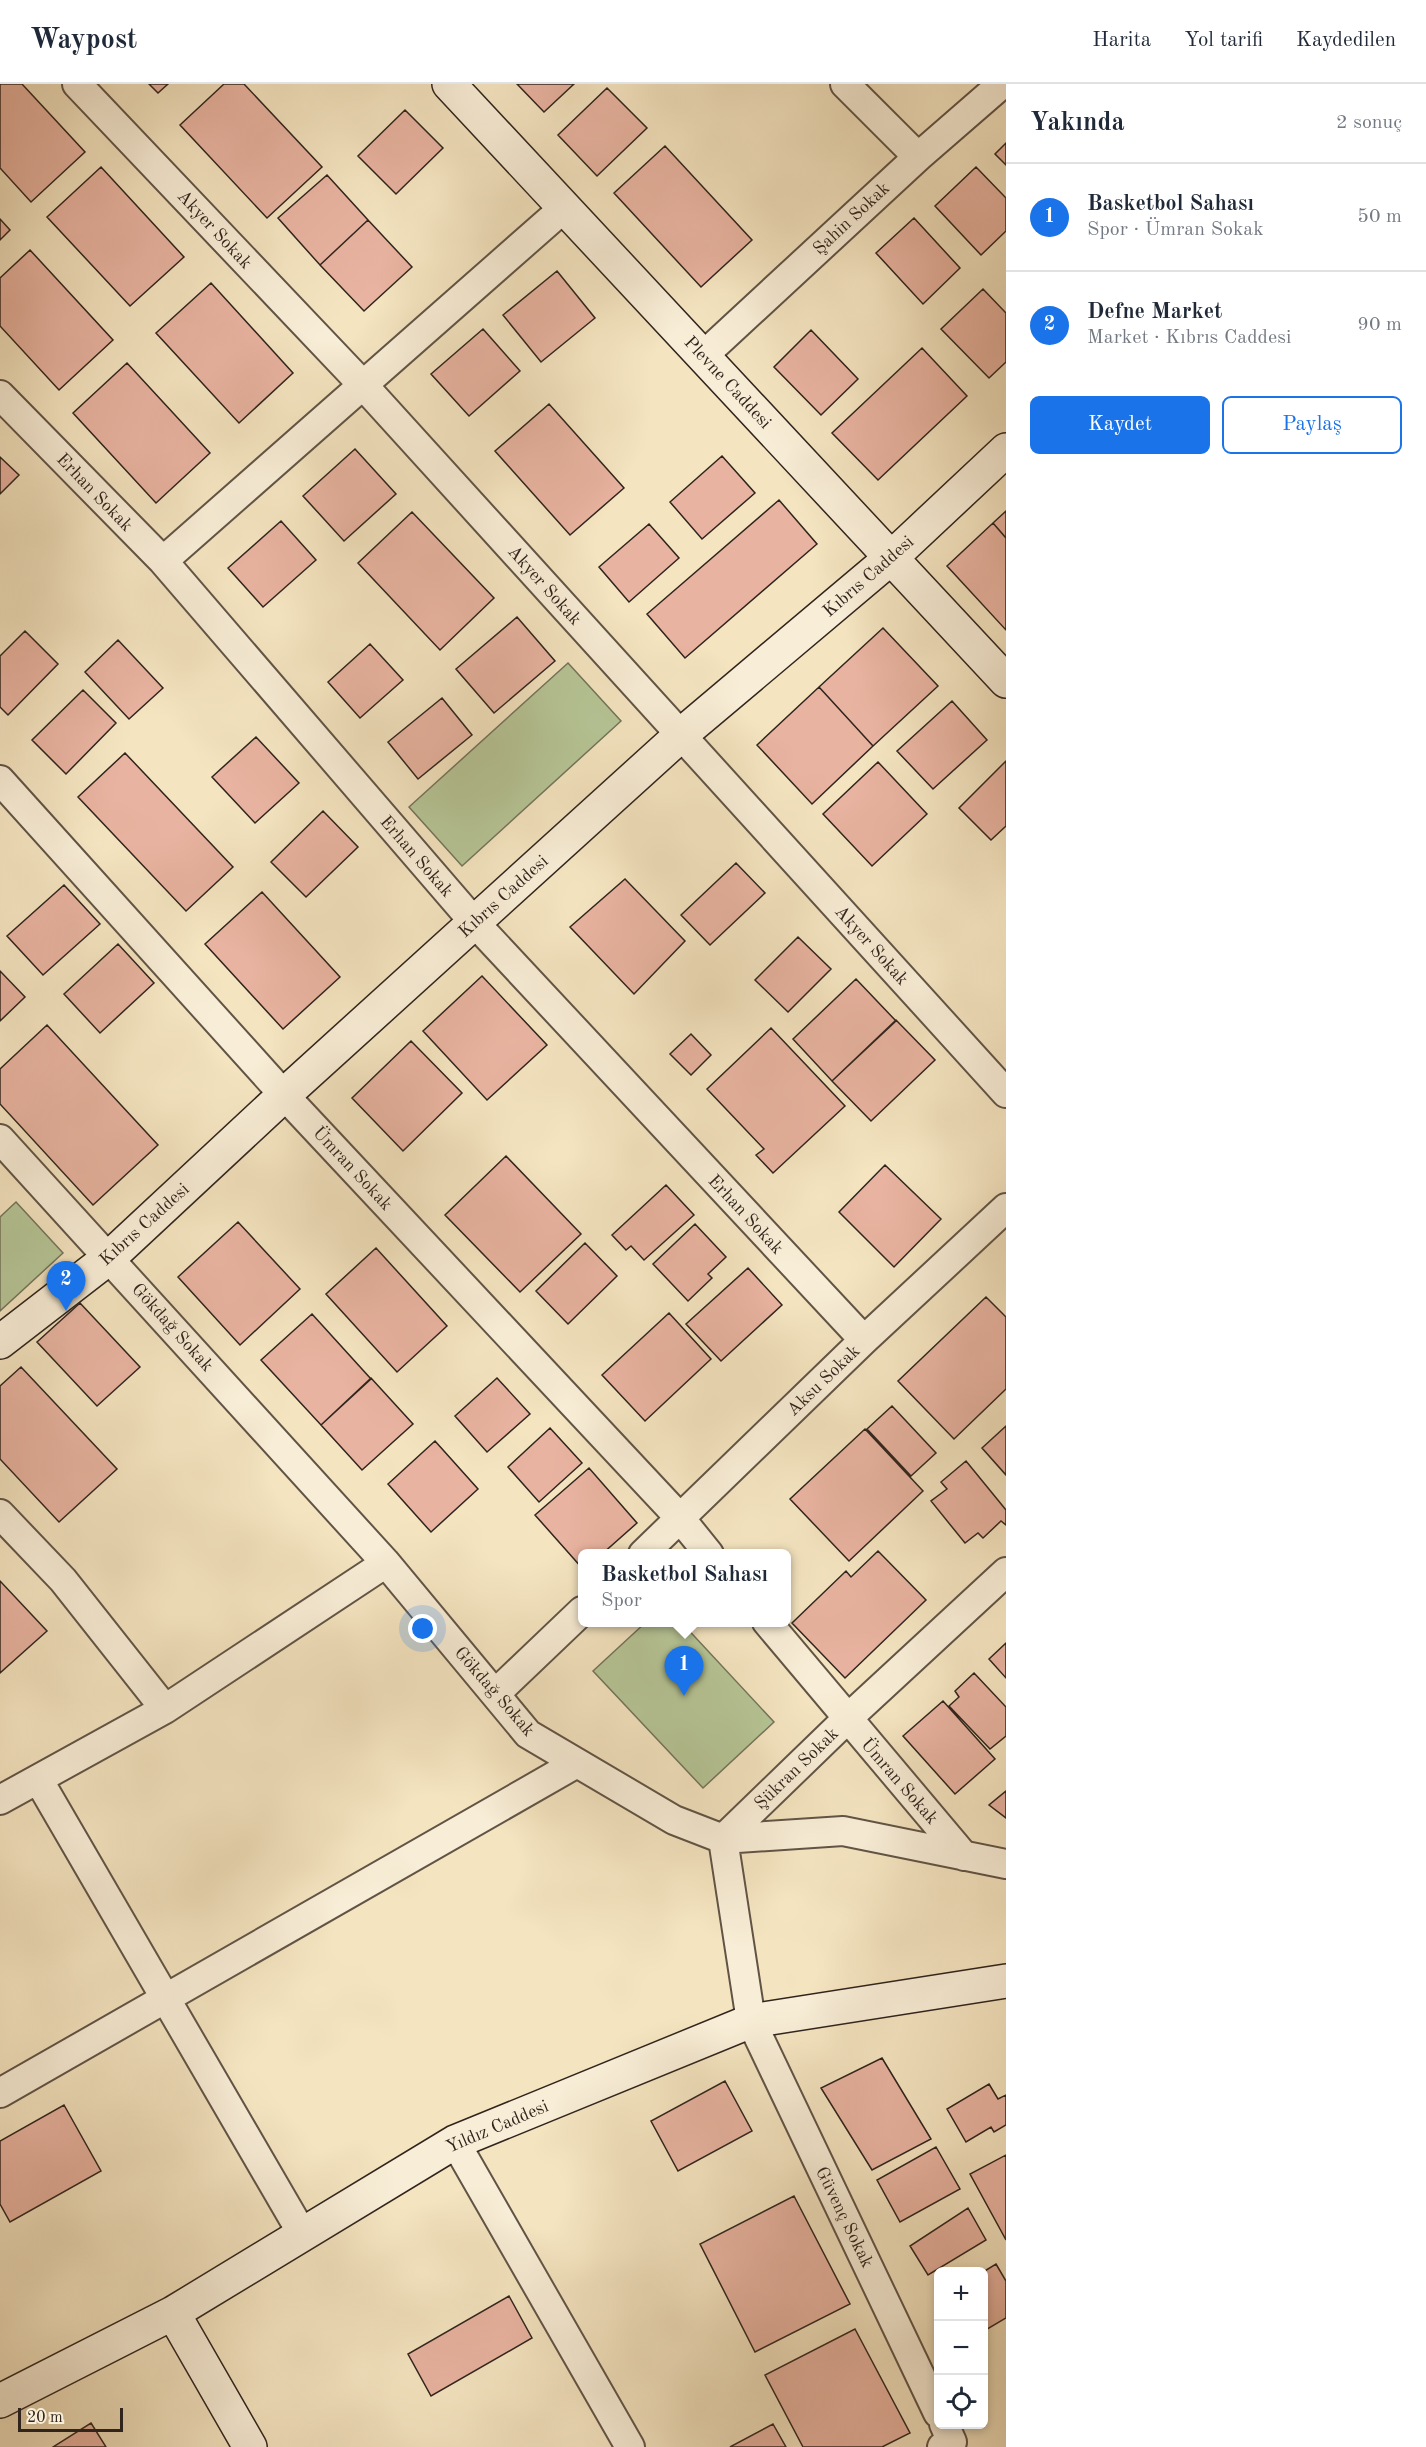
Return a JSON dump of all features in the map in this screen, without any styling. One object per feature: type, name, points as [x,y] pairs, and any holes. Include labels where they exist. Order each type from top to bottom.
[{"type":"street","name":"Akyer Sokak","points":[[77,84],[363,385],[1006,1093]]},
{"type":"street","name":"Plevne Caddesi","points":[[449,84],[1006,681]]},
{"type":"street","points":[[845,84],[918,157]]},
{"type":"street","name":"Şahin Sokak","points":[[703,356],[918,157],[1002,84]]},
{"type":"street","points":[[163,561],[565,207]]},
{"type":"street","name":"Erhan Sokak","points":[[0,395],[163,561],[474,922],[864,1340]]},
{"type":"street","name":"Kıbrıs Caddesi","points":[[0,1342],[110,1257],[284,1095],[682,734],[892,557],[1006,450]]},
{"type":"street","name":"Ümran Sokak","points":[[0,780],[284,1095],[680,1518],[705,1549]]},
{"type":"street","name":"Gökdağ Sokak","points":[[0,1138],[386,1563],[528,1734],[674,1820],[723,1839],[843,1831],[1006,1864]]},
{"type":"street","name":"Aksu Sokak","points":[[648,1549],[864,1340],[1006,1208]]},
{"type":"street","points":[[0,1514],[63,1580],[165,1709]]},
{"type":"street","points":[[0,1800],[165,1709],[386,1563]]},
{"type":"street","name":"Şükran Sokak","points":[[723,1839],[847,1719],[1006,1572]]},
{"type":"street","points":[[495,1694],[578,1615]]},
{"type":"street","name":"Ümran Sokak","points":[[770,1627],[964,1856]]},
{"type":"street","points":[[0,2093],[577,1762]]},
{"type":"street","points":[[38,1779],[303,2235]]},
{"type":"street","points":[[723,1839],[751,2021]]},
{"type":"street","name":"Yıldız Caddesi","points":[[0,2401],[173,2313],[455,2142],[751,2021],[1006,1981]]},
{"type":"street","name":"Güvenç Sokak","points":[[751,2021],[934,2403]]},
{"type":"street","points":[[455,2142],[630,2447]]},
{"type":"street","points":[[173,2313],[250,2447]]},
{"type":"green space","points":[[568,663],[621,721],[462,866],[409,807]]},
{"type":"green space","points":[[16,1202],[63,1253],[0,1311],[0,1217]]},
{"type":"green space","points":[[641,1627],[686,1627],[774,1722],[703,1788],[593,1671]]},
{"type":"building","points":[[0,84],[22,84],[85,152],[31,202],[0,168]]},
{"type":"building","points":[[149,84],[168,84],[158,93]]},
{"type":"building","points":[[224,84],[244,84],[322,167],[267,218],[180,125]]},
{"type":"building","points":[[517,84],[574,84],[544,112]]},
{"type":"building","points":[[607,88],[647,128],[597,176],[558,135]]},
{"type":"building","points":[[405,110],[443,148],[396,194],[358,156]]},
{"type":"building","points":[[1006,143],[1006,165],[995,154]]},
{"type":"building","points":[[665,146],[752,240],[701,287],[614,193]]},
{"type":"building","points":[[101,167],[184,257],[130,306],[47,217]]},
{"type":"building","points":[[976,167],[1006,198],[1006,231],[981,255],[935,206]]},
{"type":"building","points":[[327,175],[368,220],[320,265],[278,218]]},
{"type":"building","points":[[914,218],[960,268],[923,304],[876,253]]},
{"type":"building","points":[[0,219],[10,230],[0,240]]},
{"type":"building","points":[[368,220],[412,267],[364,311],[320,265]]},
{"type":"building","points":[[30,250],[113,340],[59,390],[0,326],[0,278]]},
{"type":"building","points":[[557,271],[595,318],[541,362],[503,315]]},
{"type":"building","points":[[211,283],[293,373],[239,423],[156,333]]},
{"type":"building","points":[[983,289],[1006,313],[1006,362],[989,378],[941,329]]},
{"type":"building","points":[[483,329],[520,371],[469,416],[431,374]]},
{"type":"building","points":[[811,330],[858,379],[821,415],[774,367]]},
{"type":"building","points":[[922,348],[967,396],[878,480],[832,433]]},
{"type":"building","points":[[127,363],[210,453],[156,503],[73,413]]},
{"type":"building","points":[[549,404],[624,488],[570,535],[495,451]]},
{"type":"building","points":[[355,449],[396,494],[344,541],[303,496]]},
{"type":"building","points":[[722,456],[755,493],[702,539],[670,502]]},
{"type":"building","points":[[0,457],[19,475],[0,494]]},
{"type":"building","points":[[779,500],[817,544],[685,658],[647,614]]},
{"type":"building","points":[[1006,511],[1006,538],[993,523]]},
{"type":"building","points":[[412,512],[494,598],[440,650],[358,563]]},
{"type":"building","points":[[281,521],[316,560],[263,607],[228,568]]},
{"type":"building","points":[[993,523],[1006,538],[1006,630],[947,566]]},
{"type":"building","points":[[649,524],[679,558],[629,602],[599,567]]},
{"type":"building","points":[[517,617],[555,661],[494,713],[456,669]]},
{"type":"building","points":[[883,628],[938,686],[873,746],[819,687]]},
{"type":"building","points":[[25,631],[58,664],[8,715],[0,707],[0,656]]},
{"type":"building","points":[[118,640],[163,688],[129,719],[85,672]]},
{"type":"building","points":[[370,644],[403,680],[360,718],[328,682]]},
{"type":"building","points":[[819,687],[873,746],[812,804],[757,745]]},
{"type":"building","points":[[83,690],[116,723],[66,774],[32,740]]},
{"type":"building","points":[[442,698],[472,735],[418,779],[388,742]]},
{"type":"building","points":[[952,701],[987,740],[933,789],[897,751]]},
{"type":"building","points":[[256,737],[299,783],[255,823],[212,777]]},
{"type":"building","points":[[125,753],[233,867],[186,911],[78,797]]},
{"type":"building","points":[[1006,761],[1006,826],[991,840],[959,808]]},
{"type":"building","points":[[878,762],[927,814],[872,866],[823,814]]},
{"type":"building","points":[[323,811],[358,847],[306,897],[271,862]]},
{"type":"building","points":[[736,863],[765,893],[710,945],[681,915]]},
{"type":"building","points":[[625,879],[685,941],[634,994],[570,927]]},
{"type":"building","points":[[64,885],[100,924],[43,975],[7,936]]},
{"type":"building","points":[[262,892],[340,977],[283,1029],[205,944]]},
{"type":"building","points":[[798,937],[831,969],[788,1012],[755,980]]},
{"type":"building","points":[[118,944],[154,983],[100,1033],[64,994]]},
{"type":"building","points":[[0,971],[25,997],[0,1021]]},
{"type":"building","points":[[482,976],[547,1045],[487,1100],[423,1031]]},
{"type":"building","points":[[856,979],[896,1021],[832,1081],[793,1039]]},
{"type":"building","points":[[896,1020],[935,1060],[871,1121],[832,1081]]},
{"type":"building","points":[[47,1025],[158,1145],[93,1205],[0,1104],[0,1069]]},
{"type":"building","points":[[771,1028],[845,1106],[773,1173],[756,1155],[764,1149],[707,1089]]},
{"type":"building","points":[[691,1034],[711,1055],[691,1075],[670,1054]]},
{"type":"building","points":[[411,1041],[462,1093],[403,1151],[352,1098]]},
{"type":"building","points":[[506,1156],[581,1234],[520,1292],[445,1215]]},
{"type":"building","points":[[885,1165],[941,1219],[894,1267],[839,1212]]},
{"type":"building","points":[[666,1185],[694,1215],[644,1260],[631,1246],[626,1250],[612,1235]]},
{"type":"building","points":[[238,1222],[300,1289],[240,1345],[178,1277]]},
{"type":"building","points":[[695,1224],[726,1257],[708,1274],[712,1278],[688,1301],[653,1264]]},
{"type":"building","points":[[585,1243],[617,1276],[568,1324],[536,1291]]},
{"type":"building","points":[[376,1248],[447,1326],[397,1372],[326,1294]]},
{"type":"building","points":[[748,1268],[782,1305],[721,1361],[686,1324]]},
{"type":"building","points":[[986,1297],[1006,1317],[1006,1389],[954,1439],[898,1381]]},
{"type":"building","points":[[80,1303],[140,1367],[97,1406],[37,1342]]},
{"type":"building","points":[[669,1313],[711,1359],[645,1421],[602,1375]]},
{"type":"building","points":[[312,1314],[371,1379],[321,1425],[261,1360]]},
{"type":"building","points":[[21,1367],[117,1469],[59,1522],[0,1459],[0,1386]]},
{"type":"building","points":[[371,1378],[413,1424],[362,1470],[321,1425]]},
{"type":"building","points":[[497,1378],[530,1414],[487,1452],[455,1416]]},
{"type":"building","points":[[892,1406],[936,1453],[911,1476],[867,1429]]},
{"type":"building","points":[[1006,1426],[1006,1475],[982,1448]]},
{"type":"building","points":[[550,1428],[582,1463],[539,1502],[508,1467]]},
{"type":"building","points":[[865,1429],[923,1491],[849,1561],[790,1499]]},
{"type":"building","points":[[435,1441],[478,1489],[431,1532],[388,1484]]},
{"type":"building","points":[[966,1461],[1006,1510],[1006,1525],[1001,1521],[983,1538],[978,1533],[965,1543],[931,1501],[947,1489],[941,1482]]},
{"type":"building","points":[[589,1468],[637,1523],[608,1549],[578,1549],[578,1563],[535,1515]]},
{"type":"building","points":[[878,1551],[926,1600],[845,1678],[792,1623],[846,1571],[851,1577]]},
{"type":"building","points":[[0,1581],[47,1631],[0,1673]]},
{"type":"building","points":[[1006,1643],[1006,1678],[989,1659]]},
{"type":"building","points":[[974,1673],[1006,1707],[1006,1736],[990,1749],[949,1706],[959,1697],[955,1691]]},
{"type":"building","points":[[943,1701],[995,1759],[955,1794],[903,1736]]},
{"type":"building","points":[[1006,1791],[1006,1818],[989,1805]]},
{"type":"building","points":[[882,2058],[931,2139],[872,2170],[821,2088]]},
{"type":"building","points":[[725,2081],[752,2131],[678,2171],[651,2121]]},
{"type":"building","points":[[989,2084],[998,2099],[1006,2095],[1006,2125],[994,2132],[991,2127],[966,2142],[947,2109]]},
{"type":"building","points":[[64,2105],[101,2171],[10,2222],[0,2204],[0,2141]]},
{"type":"building","points":[[936,2147],[960,2189],[900,2222],[877,2180]]},
{"type":"building","points":[[1006,2155],[1006,2240],[970,2174]]},
{"type":"building","points":[[794,2196],[850,2304],[755,2352],[700,2244]]},
{"type":"building","points":[[968,2208],[986,2240],[941,2267],[934,2267],[934,2271],[928,2275],[910,2246]]},
{"type":"building","points":[[996,2264],[1006,2281],[1006,2318],[988,2329],[988,2321],[988,2269]]},
{"type":"building","points":[[509,2296],[532,2338],[431,2396],[408,2354]]},
{"type":"building","points":[[855,2329],[910,2433],[882,2447],[803,2447],[765,2375]]},
{"type":"building","points":[[91,2423],[106,2447],[53,2447]]},
{"type":"building","points":[[773,2424],[786,2447],[730,2447]]},
{"type":"place","name":"Defne Market","points":[[66,1311]]},
{"type":"place","name":"Basketbol Sahası","points":[[684,1696]]}]
